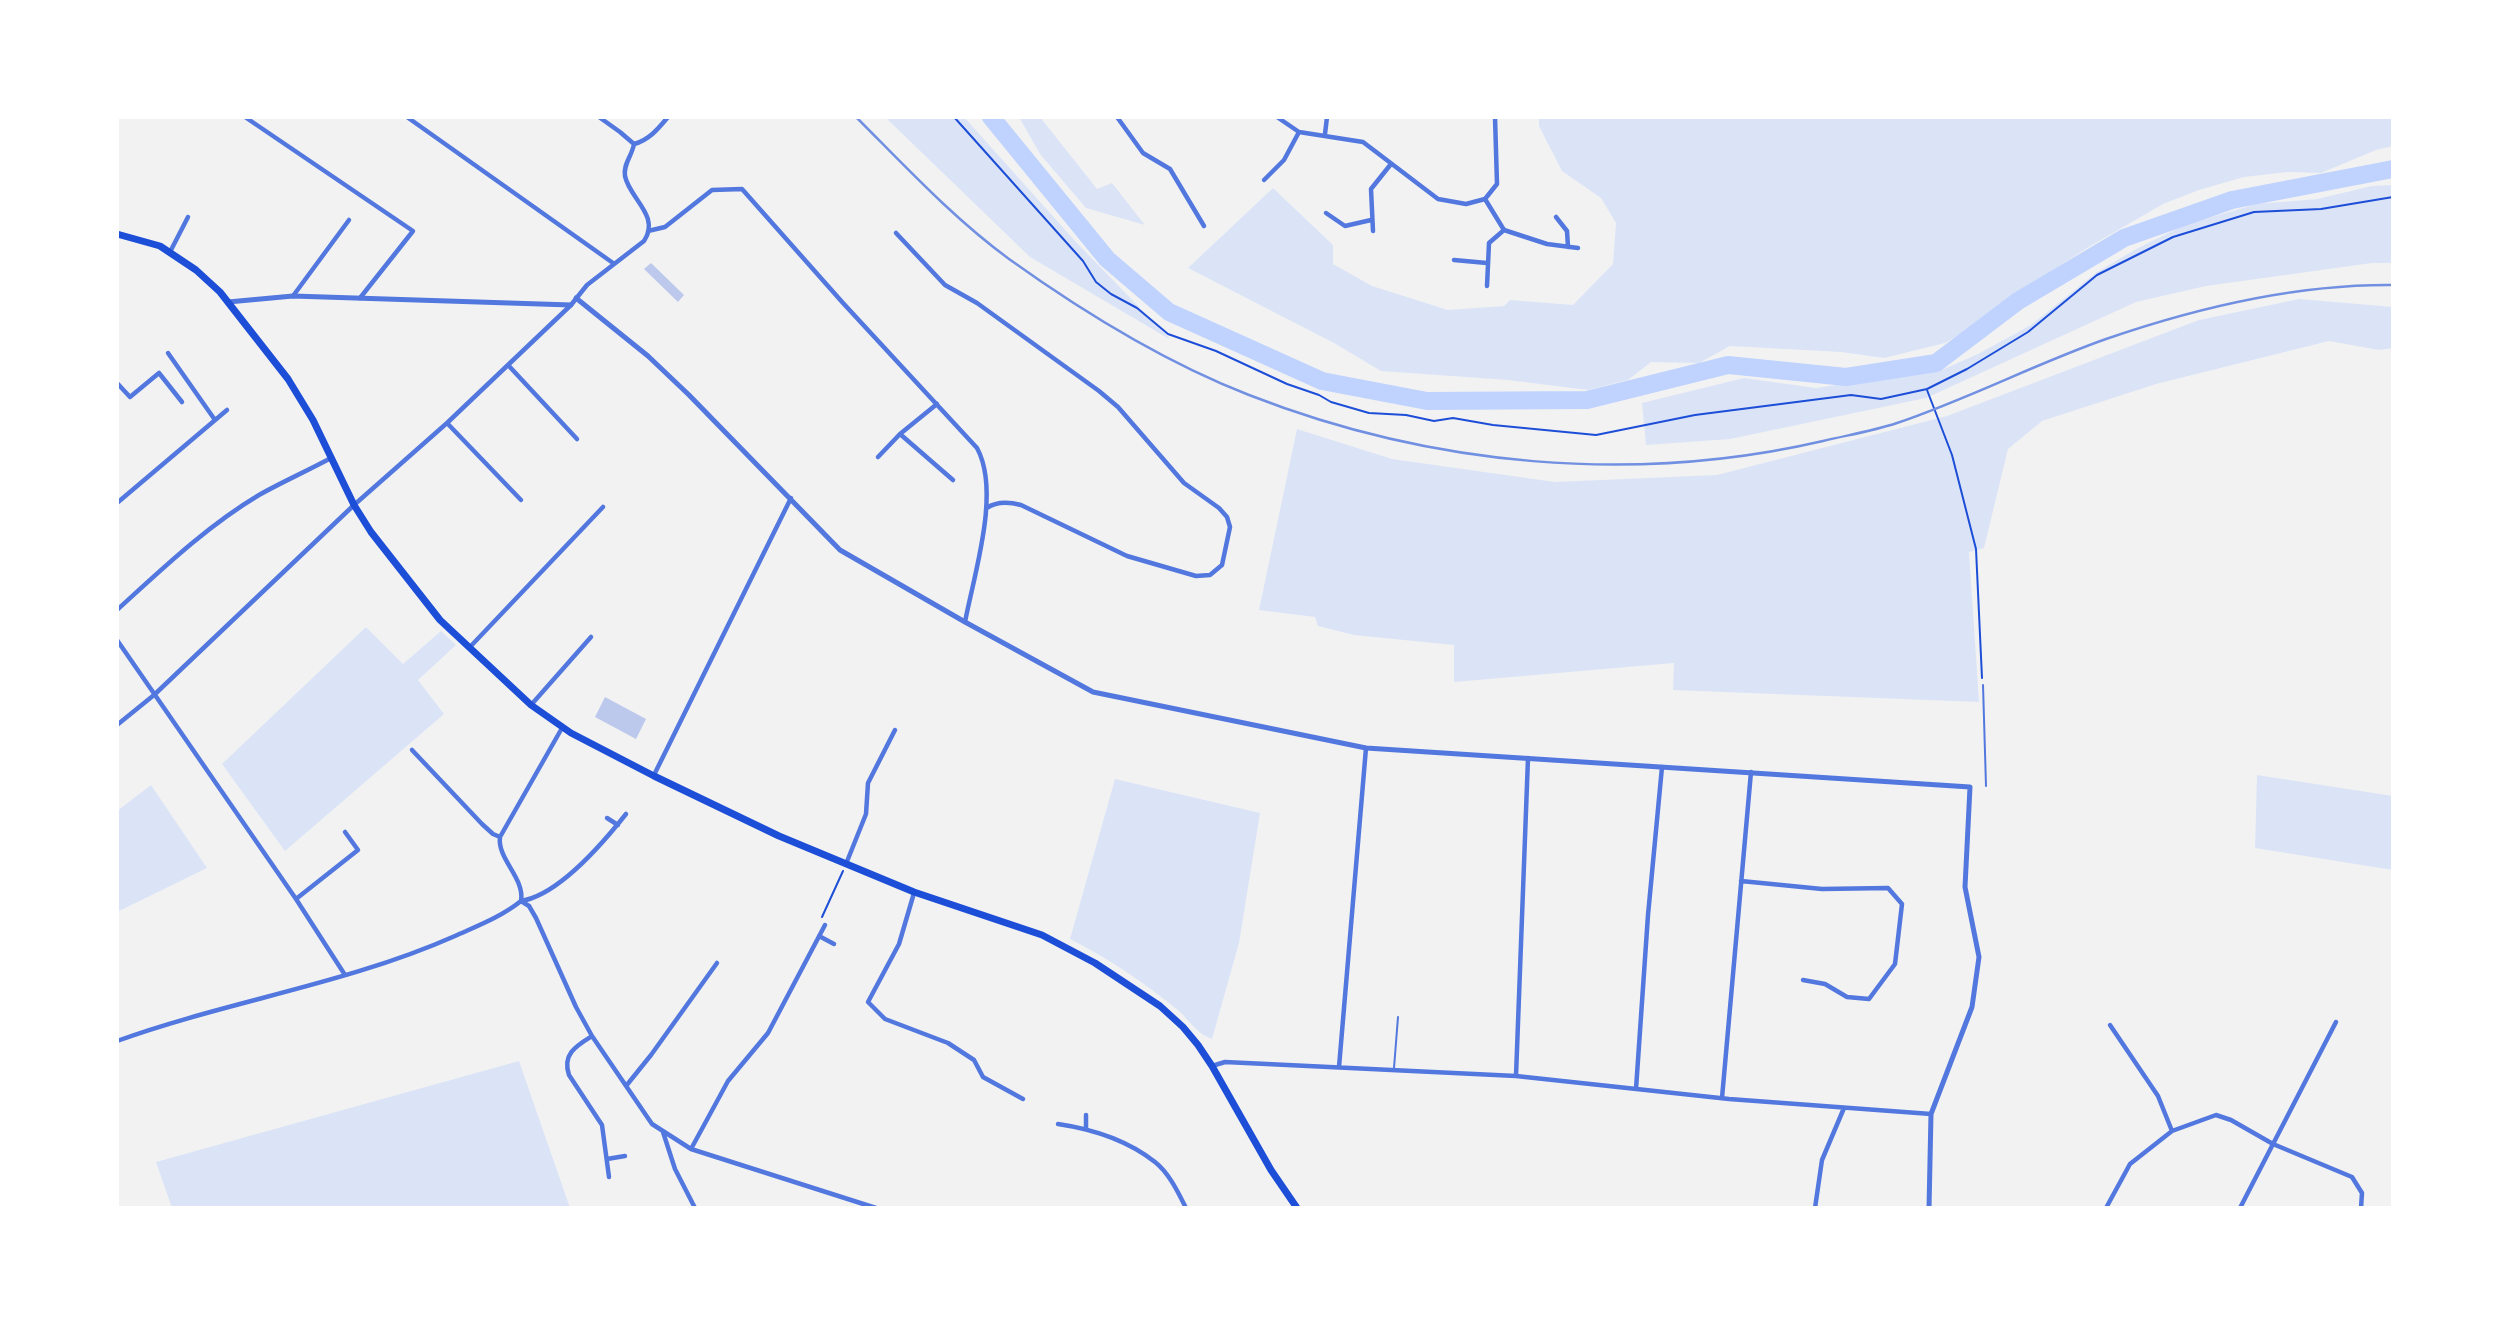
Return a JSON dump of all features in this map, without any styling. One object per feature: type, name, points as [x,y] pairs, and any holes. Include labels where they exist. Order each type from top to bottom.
[{"type":"main road","points":[[117,233],[160,246],[170,252],[196,270],[228,302],[288,379],[313,420],[354,505],[440,620],[531,705],[562,729],[779,836],[914,892],[1042,935],[1095,963],[1160,1006],[1183,1027],[1212,1066],[1294,1207]]},
{"type":"street","points":[[245,117],[412,231],[360,299]]},
{"type":"street","points":[[407,117],[613,263]]},
{"type":"street","points":[[599,117],[634,144]]},
{"type":"street","points":[[634,144],[642,142],[656,131],[668,117]]},
{"type":"street","points":[[1116,117],[1143,153],[1170,169],[1204,226]]},
{"type":"street","points":[[1277,117],[1299,132],[1363,142],[1438,199],[1466,204],[1485,199],[1497,184],[1495,117]]},
{"type":"street","points":[[1325,134],[1327,117]]},
{"type":"street","points":[[1264,180],[1284,160],[1299,132]]},
{"type":"street","points":[[117,725],[154,695],[354,505],[447,423],[613,263],[644,241],[649,231],[649,220],[625,176],[626,162],[634,144]]},
{"type":"street","points":[[1373,231],[1371,189],[1391,164]]},
{"type":"street","points":[[649,231],[665,227],[712,190],[742,189],[981,455],[988,488],[987,508],[965,622]]},
{"type":"street","points":[[1485,199],[1504,230],[1547,244],[1578,248]]},
{"type":"street","points":[[1326,213],[1345,226],[1371,220]]},
{"type":"street","points":[[170,252],[188,217]]},
{"type":"street","points":[[1556,217],[1567,232],[1568,247]]},
{"type":"street","points":[[293,296],[349,220]]},
{"type":"street","points":[[1487,286],[1489,243],[1504,230]]},
{"type":"street","points":[[896,233],[945,285],[987,310],[1118,407],[1184,483],[1219,508],[1227,517],[1230,527],[1222,565],[1210,575],[1196,576],[1128,556],[1021,505],[1005,502],[992,504],[987,508]]},
{"type":"street","points":[[1454,260],[1488,263]]},
{"type":"street","points":[[228,302],[293,296],[571,305]]},
{"type":"street","points":[[576,298],[648,356],[841,550],[1093,692],[1366,748],[1970,788],[1965,887],[1979,957],[1972,1007],[1930,1114],[1928,1208]]},
{"type":"street","points":[[168,353],[215,420]]},
{"type":"street","points":[[508,365],[577,439]]},
{"type":"street","points":[[119,386],[130,397],[159,373],[182,402]]},
{"type":"street","points":[[878,457],[900,434],[937,404]]},
{"type":"street","points":[[117,503],[227,410]]},
{"type":"street","points":[[447,423],[521,500]]},
{"type":"street","points":[[900,434],[953,480]]},
{"type":"street","points":[[117,610],[218,524],[258,496],[331,458]]},
{"type":"street","points":[[653,776],[791,497]]},
{"type":"street","points":[[468,649],[603,508]]},
{"type":"street","points":[[531,705],[591,637]]},
{"type":"street","points":[[117,640],[296,899],[345,975]]},
{"type":"street","points":[[521,901],[523,892],[499,842],[500,837],[562,729]]},
{"type":"street","points":[[846,864],[869,803],[868,783],[895,730]]},
{"type":"street","points":[[1339,1068],[1366,748]]},
{"type":"street","points":[[412,750],[482,824],[500,837]]},
{"type":"street","points":[[1516,1076],[1528,758]]},
{"type":"street","points":[[1636,1089],[1662,767]]},
{"type":"street","points":[[1723,1098],[1751,772]]},
{"type":"street","points":[[117,1041],[167,1023],[407,957],[491,920],[521,901],[532,899],[576,869],[590,857],[626,814]]},
{"type":"street","points":[[607,818],[618,825]]},
{"type":"street","points":[[296,899],[358,850],[345,832]]},
{"type":"street","points":[[1741,881],[1822,889],[1888,888],[1902,904],[1895,964],[1869,999],[1847,996],[1825,984],[1803,980]]},
{"type":"street","points":[[914,892],[899,944],[868,1002],[885,1019],[948,1043],[974,1060],[984,1077],[1023,1099]]},
{"type":"street","points":[[521,901],[529,906],[536,918],[592,1036],[652,1124],[691,1149],[876,1208]]},
{"type":"street","points":[[691,1149],[728,1081],[768,1033],[825,925]]},
{"type":"street","points":[[820,936],[834,944]]},
{"type":"street","points":[[626,1086],[717,963]]},
{"type":"street","points":[[2240,1208],[2336,1023]]},
{"type":"street","points":[[2110,1025],[2158,1096],[2172,1131]]},
{"type":"street","points":[[592,1036],[573,1049],[566,1066],[569,1075],[602,1125],[609,1177]]},
{"type":"street","points":[[1212,1066],[1225,1062],[1516,1076],[1723,1098],[1930,1114]]},
{"type":"street","points":[[1815,1208],[1822,1160],[1844,1108]]},
{"type":"street","points":[[1086,1115],[1086,1128]]},
{"type":"street","points":[[2106,1208],[2130,1164],[2172,1131],[2216,1115],[2273,1144],[2351,1177],[2362,1194],[2361,1208]]},
{"type":"street","points":[[1058,1124],[1086,1128],[1114,1138],[1156,1163],[1176,1188],[1186,1208]]},
{"type":"street","points":[[663,1131],[675,1169],[695,1208]]},
{"type":"street","points":[[607,1159],[625,1156]]},
{"type":"lane","points":[[1983,685],[1986,786]]},
{"type":"lane","points":[[1394,1069],[1398,1017]]},
{"type":"path","points":[[954,117],[1083,261],[1096,282],[1111,294],[1137,308],[1168,334],[1216,351],[1331,402],[1369,413],[1406,415],[1434,421],[1453,418],[1493,425],[1596,435],[1695,415],[1852,395],[1881,399],[1927,389],[1967,369],[2028,332],[2097,275],[2173,237],[2253,212],[2321,209],[2393,197]]},
{"type":"path","points":[[1927,389],[1952,455],[1976,549],[1983,685]]},
{"type":"path","points":[[825,925],[820,921],[846,864]]},
{"type":"shaded area","points":[[885,117],[964,117],[1076,242],[1171,340],[1030,257]]},
{"type":"shaded area","points":[[1019,117],[1040,117],[1097,189],[1112,183],[1145,225],[1086,208],[1040,154]]},
{"type":"shaded area","points":[[1539,117],[2393,117],[2393,146],[2376,150],[2321,173],[2288,172],[2244,177],[2163,204],[2087,248],[1945,343],[1884,358],[1841,352],[1730,346],[1699,363],[1651,362],[1628,380],[1588,390],[1508,380],[1381,371],[1334,343],[1188,268],[1273,188],[1333,245],[1333,264],[1372,286],[1448,310],[1504,306],[1510,300],[1573,305],[1613,264],[1616,223],[1601,198],[1562,171],[1539,126]]},
{"type":"shaded area","points":[[2393,185],[2393,263],[2372,263],[2206,286],[2136,302],[1926,398],[1730,439],[1646,445],[1642,403],[1744,378],[1816,388],[1944,369],[2031,325],[2097,272],[2187,224],[2257,204],[2317,199],[2372,186]]},
{"type":"shaded area","points":[[2299,299],[2393,307],[2393,348],[2379,350],[2329,341],[2156,384],[2042,421],[2008,449],[1984,548],[1969,552],[1979,702],[1673,690],[1674,663],[1454,682],[1454,645],[1354,635],[1318,626],[1315,617],[1259,610],[1297,429],[1392,459],[1555,482],[1717,475],[1947,416],[2199,320]]},
{"type":"shaded area","points":[[366,627],[403,664],[441,631],[456,645],[418,680],[444,714],[285,851],[222,764]]},
{"type":"shaded area","points":[[2257,775],[2393,796],[2393,870],[2255,848]]},
{"type":"shaded area","points":[[1115,779],[1260,813],[1239,943],[1212,1039],[1198,1031],[1179,1011],[1140,981],[1070,939]]},
{"type":"shaded area","points":[[151,785],[207,868],[117,912],[117,811]]},
{"type":"shaded area","points":[[519,1061],[570,1208],[172,1208],[156,1162]]},
{"type":"building","points":[[651,263],[684,295],[678,302],[644,269]]},
{"type":"building","points":[[605,697],[646,719],[636,739],[595,717]]},
{"type":"waterway","points":[[991,117],[1107,259],[1169,312],[1322,381],[1427,401],[1587,400],[1728,365],[1846,377],[1936,363],[2018,301],[2124,238],[2232,200],[2393,169]]},
{"type":"railway","points":[[856,117],[949,209],[1009,259],[1095,317],[1186,367],[1249,395],[1318,419],[1389,438],[1460,452],[1533,461],[1606,465],[1679,462],[1751,455],[1823,441],[1897,423],[2106,339],[2175,317],[2284,293],[2393,285]]}]
